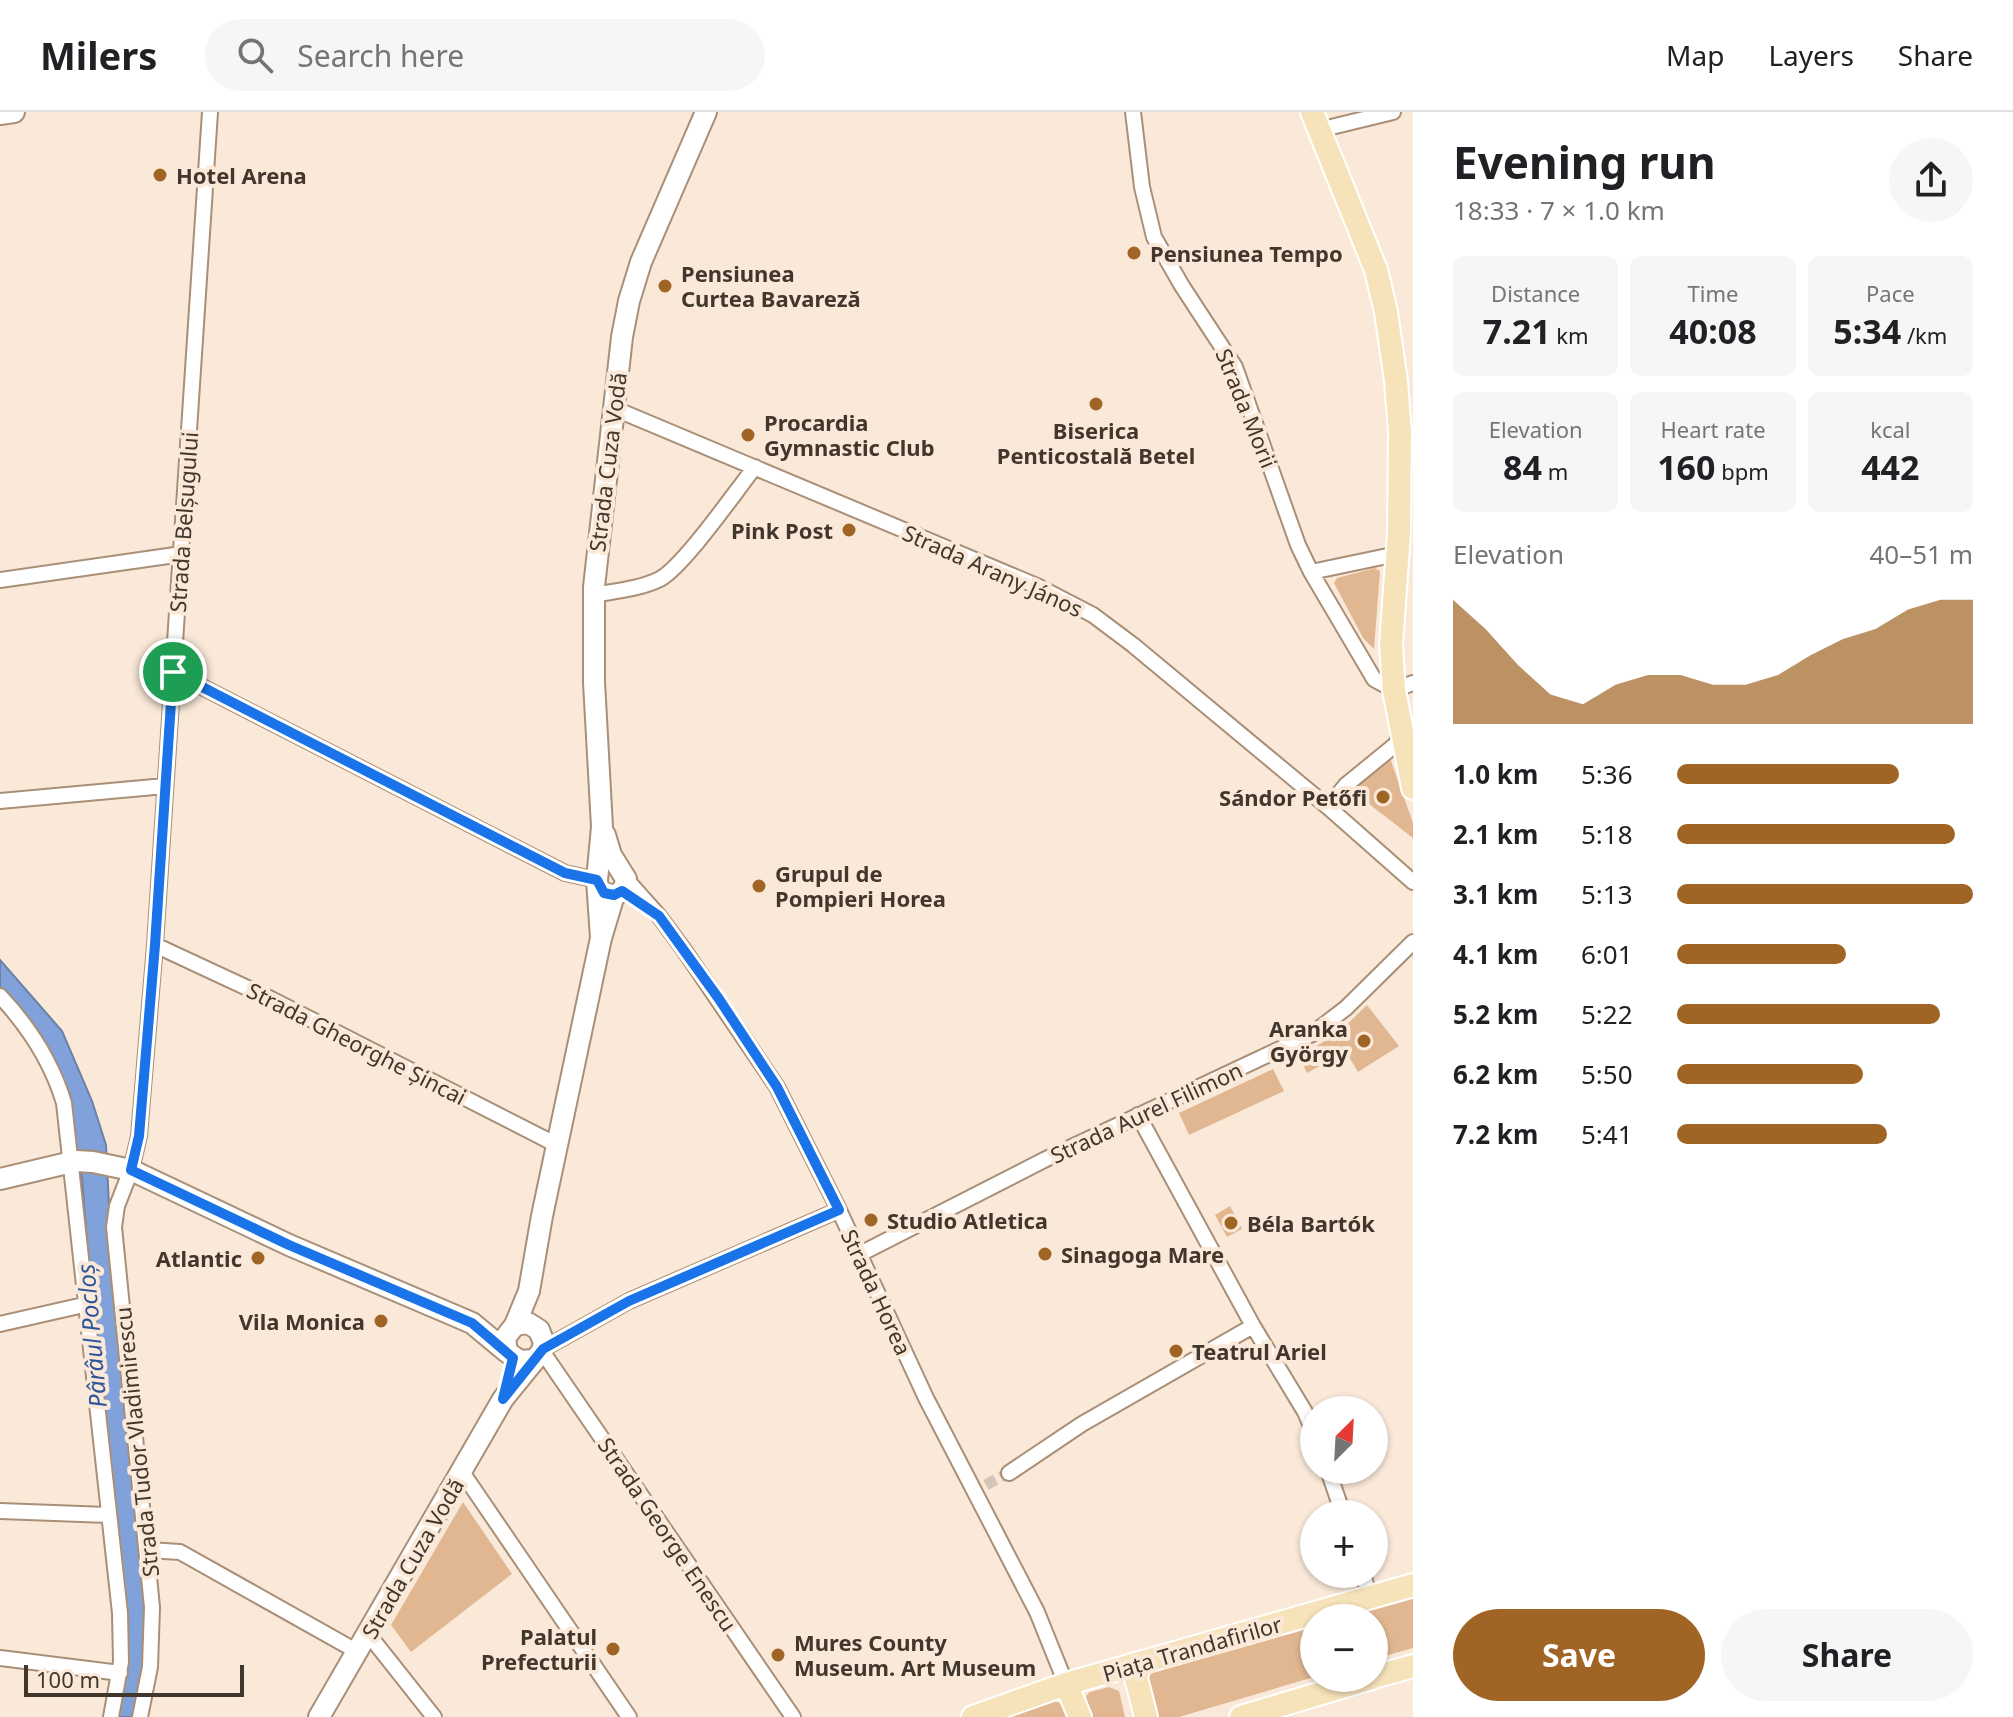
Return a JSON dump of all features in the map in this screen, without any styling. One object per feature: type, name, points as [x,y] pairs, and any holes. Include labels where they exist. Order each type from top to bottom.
[{"type":"main road","points":[[0,114],[14,112]]},
{"type":"main road","name":"Strada Cuza Vodă","points":[[531,1347],[505,1338],[514,1326],[529,1291],[611,882],[602,827],[594,689],[594,595],[613,408],[629,301],[641,262],[706,112]]},
{"type":"main road","points":[[1316,121],[1376,270],[1386,312],[1400,432],[1391,645],[1404,686],[1401,735],[1413,788]]},
{"type":"main road","points":[[0,1179],[74,1162],[108,1164],[131,1170],[289,1245],[531,1347]]},
{"type":"main road","name":"Strada Cuza Vodă","points":[[319,1717],[531,1347],[529,1291]]},
{"type":"main road","points":[[472,1323],[514,1326]]},
{"type":"main road","name":"Piața Trandafirilor","points":[[973,1717],[1066,1684],[1413,1585]]},
{"type":"main road","points":[[1139,1663],[1136,1678],[1146,1717]]},
{"type":"main road","points":[[1388,1674],[1413,1666]]},
{"type":"main road","points":[[1066,1684],[1080,1717]]},
{"type":"main road","points":[[1241,1717],[1326,1692]]},
{"type":"street","name":"Strada Belșugului","points":[[131,1170],[139,1136],[155,945],[210,112]]},
{"type":"street","name":"Strada Morii","points":[[1133,112],[1142,187],[1154,237],[1235,367],[1298,545],[1374,679],[1404,686]]},
{"type":"street","points":[[1316,121],[1393,112]]},
{"type":"street","name":"Strada Arany János","points":[[613,408],[1037,586],[1093,615],[1133,645],[1391,862]]},
{"type":"street","points":[[594,595],[634,588],[661,578],[687,553],[755,467]]},
{"type":"street","points":[[0,580],[182,554]]},
{"type":"street","points":[[1311,572],[1397,554]]},
{"type":"street","name":"Strada Horea","points":[[173,672],[565,873],[611,882],[659,916],[777,1087],[839,1210],[926,1398],[1037,1612],[1066,1684]]},
{"type":"street","points":[[1328,807],[1346,785],[1395,745],[1401,735]]},
{"type":"street","points":[[0,801],[165,786]]},
{"type":"street","points":[[1391,862],[1413,867]]},
{"type":"street","points":[[1391,862],[1413,882]]},
{"type":"street","name":"Strada Aurel Filimon","points":[[860,1254],[1044,1160],[1312,1034],[1346,1008],[1413,942]]},
{"type":"street","name":"Strada Gheorghe Șincai","points":[[155,945],[271,999],[557,1145]]},
{"type":"street","name":"Strada Tudor Vladimirescu","points":[[0,996],[37,1043],[57,1078],[74,1162],[120,1613],[120,1673],[111,1717]]},
{"type":"street","points":[[1138,1115],[1253,1326],[1300,1404]]},
{"type":"street","name":"Strada Tudor Vladimirescu","points":[[131,1170],[117,1206],[114,1227],[148,1550],[151,1642],[140,1717]]},
{"type":"street","points":[[531,1347],[574,1333],[629,1301],[839,1210]]},
{"type":"street","points":[[0,1324],[88,1304]]},
{"type":"street","points":[[1009,1473],[1082,1424],[1253,1326]]},
{"type":"street","name":"Strada George Enescu","points":[[531,1347],[793,1717]]},
{"type":"street","points":[[462,1472],[629,1717]]},
{"type":"street","points":[[0,1511],[108,1515]]},
{"type":"street","points":[[148,1550],[180,1552],[364,1643],[434,1717]]},
{"type":"street","points":[[1367,1588],[1370,1598]]},
{"type":"street","points":[[0,1658],[120,1673]]},
{"type":"shaded area","points":[[1375,568],[1380,571],[1374,649],[1363,638],[1334,583],[1337,578]]},
{"type":"shaded area","points":[[1390,758],[1413,823],[1413,838],[1351,790]]},
{"type":"shaded area","points":[[1367,1005],[1399,1046],[1358,1072],[1346,1052],[1307,1073],[1299,1056],[1337,1034]]},
{"type":"shaded area","points":[[1273,1069],[1284,1091],[1189,1135],[1179,1113]]},
{"type":"shaded area","points":[[1230,1206],[1242,1229],[1227,1237],[1215,1215]]},
{"type":"shaded area","points":[[463,1502],[512,1574],[411,1652],[391,1625]]},
{"type":"shaded area","points":[[1413,1599],[1413,1648],[1388,1655],[1388,1606]]},
{"type":"shaded area","points":[[1300,1631],[1300,1681],[1179,1717],[1158,1717],[1155,1713],[1147,1679],[1152,1673]]},
{"type":"shaded area","points":[[1109,1687],[1119,1691],[1125,1717],[1091,1717],[1086,1696]]},
{"type":"shaded area","points":[[1052,1701],[1062,1706],[1067,1717],[1009,1717]]},
{"type":"water","name":"Pârâul Pocloș","points":[[0,960],[62,1031],[92,1101],[106,1145],[112,1266],[148,1634],[136,1717],[114,1717],[121,1682],[82,1178],[68,1104],[0,991]]},
{"type":"tunnel","points":[[986,1485],[1002,1476]]},
{"type":"place","name":"Hotel Arena","points":[[160,175]]},
{"type":"place","name":"Pensiunea Tempo","points":[[1134,253]]},
{"type":"place","name":"Pensiunea Curtea Bavareză","points":[[665,286]]},
{"type":"place","name":"Biserica Penticostală Betel","points":[[1096,404]]},
{"type":"place","name":"Procardia Gymnastic Club","points":[[748,435]]},
{"type":"place","name":"Pink Post","points":[[849,530]]},
{"type":"place","name":"Sándor Petőfi","points":[[1383,797]]},
{"type":"place","name":"Grupul de Pompieri Horea","points":[[759,886]]},
{"type":"place","name":"Aranka György","points":[[1364,1041]]},
{"type":"place","name":"Studio Atletica","points":[[871,1220]]},
{"type":"place","name":"Béla Bartók","points":[[1231,1223]]},
{"type":"place","name":"Sinagoga Mare","points":[[1045,1254]]},
{"type":"place","name":"Atlantic","points":[[258,1258]]},
{"type":"place","name":"Vila Monica","points":[[381,1321]]},
{"type":"place","name":"Teatrul Ariel","points":[[1176,1351]]},
{"type":"place","name":"Palatul Prefecturii","points":[[613,1649]]},
{"type":"place","name":"Mures County Museum. Art Museum","points":[[778,1655]]},
{"type":"route","points":[[173,672],[565,873],[597,880],[604,893],[614,895],[622,891],[659,916],[777,1087],[839,1210],[629,1301],[543,1349],[503,1399],[513,1358],[472,1323],[289,1245],[131,1170],[139,1136],[173,672]]}]
